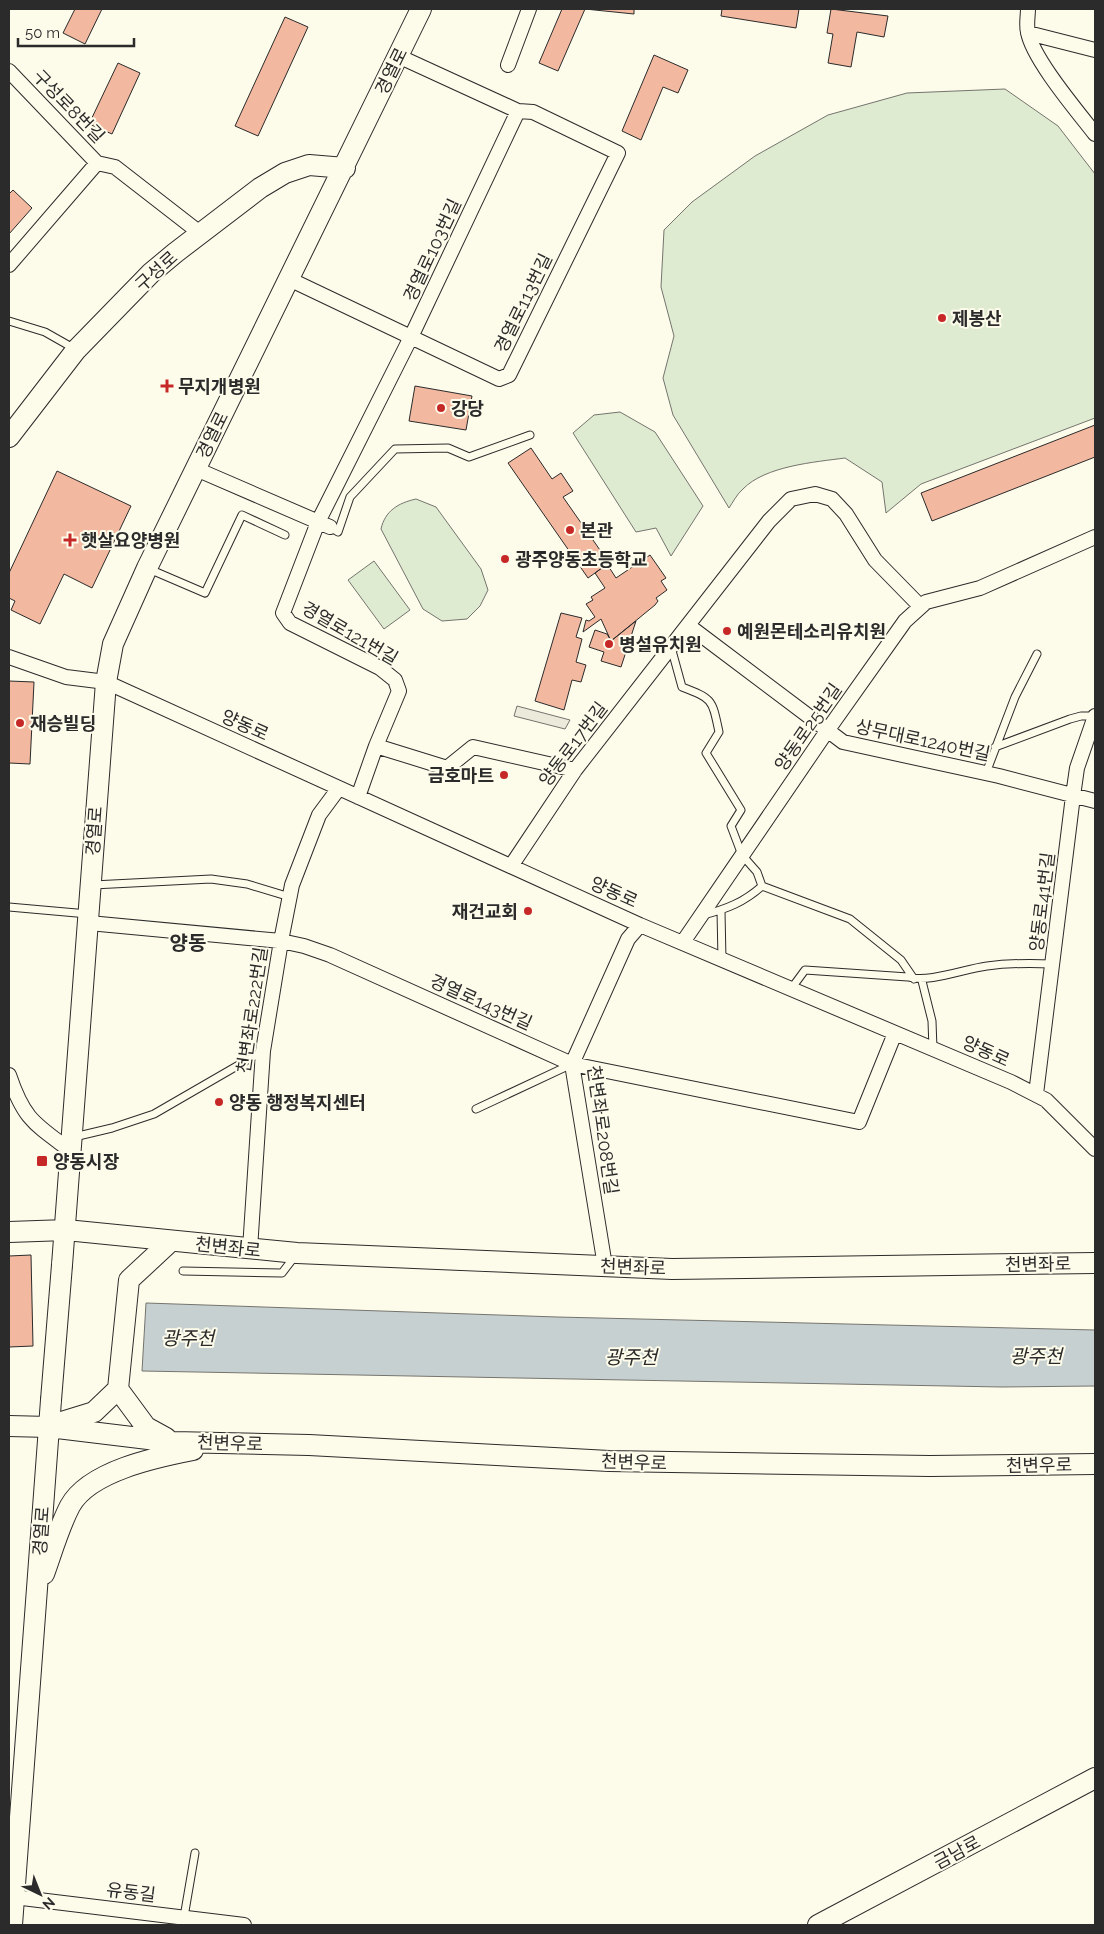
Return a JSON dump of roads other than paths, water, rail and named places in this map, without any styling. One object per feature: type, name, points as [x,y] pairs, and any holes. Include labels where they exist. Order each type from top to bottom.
[{"type":"street","name":"경열로","points":[[12,1925],[11,1896],[66,1230],[106,682],[113,644],[147,568],[345,168],[421,9]]},
{"type":"street","points":[[508,65],[529,9]]},
{"type":"street","points":[[1028,9],[1028,33],[1053,80],[1095,134]]},
{"type":"street","points":[[1028,33],[1095,50]]},
{"type":"street","points":[[398,56],[518,111]]},
{"type":"street","name":"구성로8번길","points":[[9,71],[97,163],[116,166],[200,233]]},
{"type":"street","name":"경열로103번길","points":[[324,525],[518,111]]},
{"type":"street","name":"경열로113번길","points":[[289,279],[499,380],[509,375],[618,153],[534,112],[518,111]]},
{"type":"street","points":[[9,265],[97,163]]},
{"type":"street","name":"구성로","points":[[9,436],[76,350],[150,273],[200,233],[260,188],[285,173],[309,164],[345,168]]},
{"type":"street","points":[[196,469],[324,525]]},
{"type":"street","name":"양동로17번길","points":[[511,866],[575,770],[784,505],[791,499],[809,494],[826,496],[839,504],[875,560],[920,606]]},
{"type":"street","name":"경열로121번길","points":[[324,525],[283,613],[290,623],[380,668],[395,680],[399,691],[376,746]]},
{"type":"street","points":[[920,606],[926,602],[980,588],[1095,537]]},
{"type":"street","name":"양동로25번길","points":[[682,942],[827,730],[905,621],[920,606]]},
{"type":"street","name":"상무대로1240번길","points":[[689,626],[843,742],[986,773],[1095,801]]},
{"type":"street","name":"양동로","points":[[9,657],[66,677],[106,682],[640,925],[1036,1094],[1055,1108],[1095,1150]]},
{"type":"street","name":"양동로41번길","points":[[1036,1094],[1077,768],[1095,716]]},
{"type":"street","points":[[358,797],[376,746],[447,768],[473,747],[575,770]]},
{"type":"street","name":"천변좌로222번길","points":[[250,1249],[263,1051],[281,941],[290,897],[319,815],[339,788]]},
{"type":"street","name":"경열로143번길","points":[[89,918],[281,941],[304,946],[330,955],[572,1064],[859,1122],[895,1034]]},
{"type":"street","name":"천변좌로208번길","points":[[605,1266],[572,1064],[628,938],[640,925]]},
{"type":"street","points":[[9,1075],[14,1103],[32,1122],[72,1144]]},
{"type":"street","name":"천변좌로","points":[[9,1232],[66,1230],[296,1253],[672,1269],[1095,1263]]},
{"type":"street","name":"천변좌로","points":[[118,1389],[129,1280],[171,1241]]},
{"type":"street","points":[[49,1427],[94,1412],[118,1389]]},
{"type":"street","name":"천변우로","points":[[118,1389],[146,1427],[173,1442]]},
{"type":"street","name":"천변우로","points":[[9,1426],[49,1427],[173,1442],[609,1461],[746,1465],[939,1466],[1095,1464]]},
{"type":"street","points":[[36,1594],[70,1504],[83,1491],[118,1470],[144,1460],[228,1443]]},
{"type":"street","name":"금남로","points":[[818,1925],[1093,1782]]},
{"type":"street","name":"유동길","points":[[11,1896],[244,1925]]},
{"type":"lane","points":[[9,321],[45,332],[76,350]]},
{"type":"lane","points":[[324,525],[338,532],[350,497],[395,449],[448,448],[469,457],[530,435]]},
{"type":"lane","points":[[147,568],[204,593],[242,515],[285,535]]},
{"type":"lane","points":[[671,647],[682,687],[705,696],[713,704],[719,732],[706,753],[741,810],[731,826],[742,855],[757,872],[762,886],[850,919],[901,960],[918,980],[932,1021],[934,1049]]},
{"type":"lane","points":[[986,773],[1015,697],[1037,654]]},
{"type":"lane","points":[[995,747],[1076,717],[1095,716]]},
{"type":"lane","points":[[91,886],[211,879],[247,884],[290,897]]},
{"type":"lane","points":[[701,916],[721,911],[743,901],[762,886]]},
{"type":"lane","points":[[9,907],[89,918]]},
{"type":"lane","points":[[721,911],[722,960]]},
{"type":"lane","points":[[792,989],[805,970],[918,980],[988,966],[1022,963],[1053,964]]},
{"type":"lane","points":[[72,1144],[154,1114],[263,1051]]},
{"type":"lane","points":[[476,1109],[572,1064]]},
{"type":"lane","points":[[183,1271],[282,1273],[296,1253]]},
{"type":"lane","points":[[184,1917],[195,1853]]},
{"type":"water","name":"광주천","points":[[146,1303],[557,1317],[1095,1330],[1095,1386],[1002,1387],[142,1371]]},
{"type":"place","name":"제봉산","points":[[942,318]]},
{"type":"place","name":"무지개병원","points":[[167,386]]},
{"type":"place","name":"강당","points":[[441,408]]},
{"type":"place","name":"본관","points":[[570,530]]},
{"type":"place","name":"햇살요양병원","points":[[70,540]]},
{"type":"place","name":"광주양동초등학교","points":[[505,559]]},
{"type":"place","name":"예원몬테소리유치원","points":[[727,631]]},
{"type":"place","name":"병설유치원","points":[[609,644]]},
{"type":"place","name":"재승빌딩","points":[[20,723]]},
{"type":"place","name":"금호마트","points":[[504,775]]},
{"type":"place","name":"재건교회","points":[[528,911]]},
{"type":"place","name":"양동 행정복지센터","points":[[219,1102]]},
{"type":"place","name":"양동시장","points":[[42,1161]]},
{"type":"district","name":"양동","points":[[188,943]]}]
